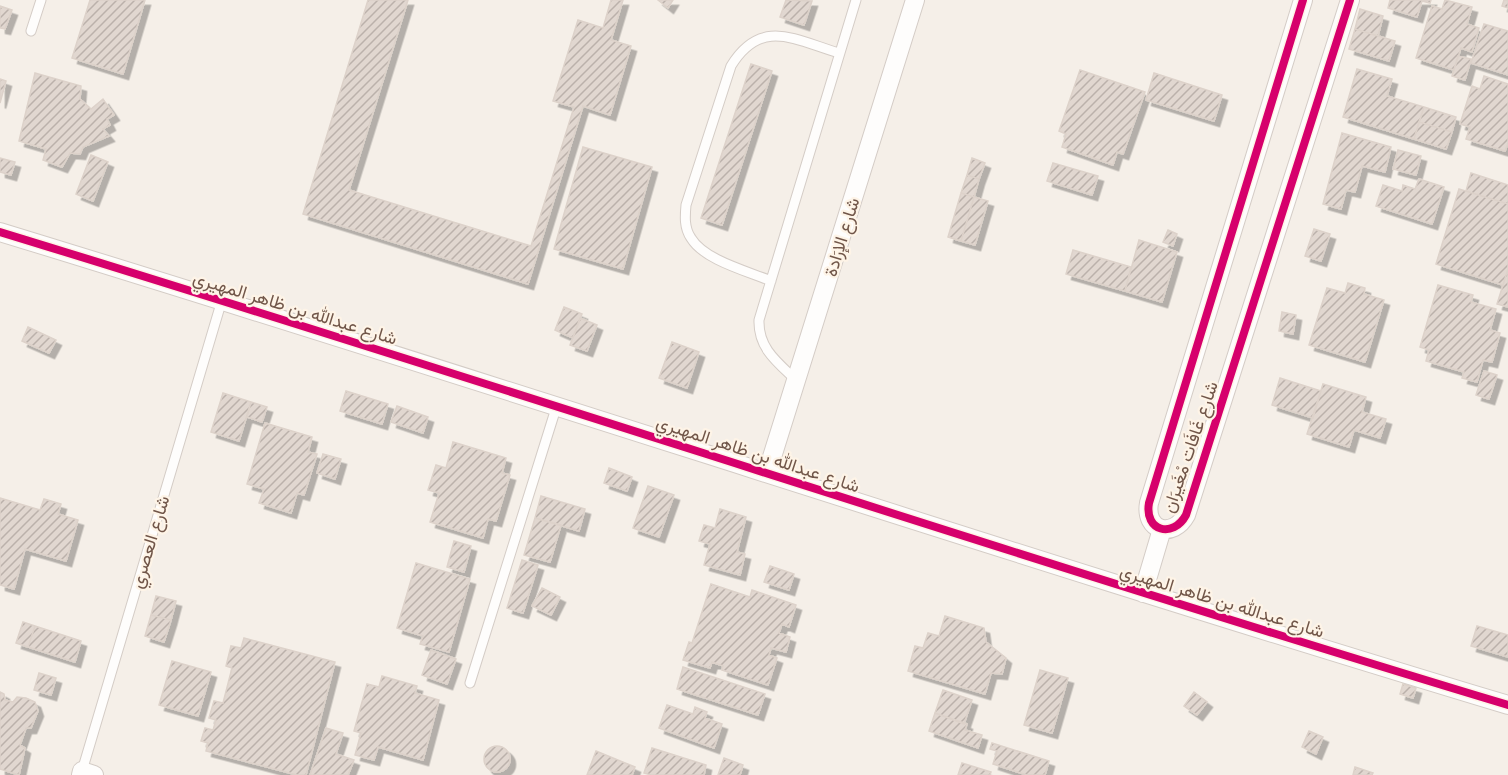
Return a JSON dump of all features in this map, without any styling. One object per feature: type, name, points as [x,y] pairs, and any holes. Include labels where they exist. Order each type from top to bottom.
[{"type":"street","name":"شارع الإرَادة","points":[[767,473],[915,0]]},
{"type":"street","name":"شارع غَافَات مْغَيرَان","points":[[1303,0],[1149,503],[1147,511],[1149,519],[1162,529],[1172,529],[1181,524],[1186,515],[1350,0]]},
{"type":"street","name":"شارع عبدالله بن ظاهر المهيري","points":[[0,232],[557,405],[1143,593],[1508,705]]},
{"type":"street","name":"شارع غَافَات مْغَيرَان","points":[[1143,593],[1162,529]]},
{"type":"lane","points":[[31,31],[41,0]]},
{"type":"lane","points":[[797,381],[774,360],[761,342],[759,320],[856,0]]},
{"type":"lane","points":[[771,280],[715,258],[701,250],[690,237],[685,221],[686,205],[731,66],[739,53],[750,43],[777,34],[839,53]]},
{"type":"lane","name":"شارع العصري","points":[[85,774],[222,300]]},
{"type":"lane","points":[[470,683],[557,405]]},
{"type":"building","points":[[90,0],[145,0],[123,74],[72,58]]},
{"type":"building","points":[[368,0],[408,0],[349,190],[531,246],[574,107],[553,101],[578,20],[603,28],[611,0],[623,0],[611,40],[631,46],[610,115],[583,106],[528,284],[303,214]]},
{"type":"building","points":[[658,0],[673,0],[668,8]]},
{"type":"building","points":[[786,0],[812,1],[804,25],[780,17]]},
{"type":"building","points":[[1390,0],[1431,0],[1430,3],[1422,1],[1417,17],[1388,8]]},
{"type":"building","points":[[1445,0],[1472,7],[1467,24],[1479,28],[1472,52],[1461,48],[1454,70],[1416,58],[1432,6],[1442,9]]},
{"type":"building","points":[[1504,0],[1508,0],[1508,8],[1502,6]]},
{"type":"building","points":[[0,6],[12,10],[5,29],[0,28]]},
{"type":"building","points":[[1360,9],[1383,16],[1378,36],[1355,29]]},
{"type":"building","points":[[1484,24],[1508,31],[1508,75],[1471,63]]},
{"type":"building","points":[[1355,29],[1395,41],[1389,61],[1349,49]]},
{"type":"building","points":[[1458,56],[1471,59],[1465,80],[1452,76]]},
{"type":"building","points":[[751,64],[772,71],[722,225],[701,218]]},
{"type":"building","points":[[1357,69],[1392,79],[1387,96],[1424,107],[1414,139],[1343,117]]},
{"type":"building","points":[[1080,70],[1145,92],[1123,154],[1117,152],[1113,165],[1062,147],[1066,134],[1059,131]]},
{"type":"building","points":[[35,73],[81,86],[80,99],[91,109],[103,99],[114,115],[107,119],[110,125],[103,129],[109,136],[83,147],[80,154],[70,153],[62,167],[43,160],[46,149],[19,141]]},
{"type":"building","points":[[1154,73],[1222,95],[1214,121],[1146,100]]},
{"type":"building","points":[[1484,76],[1508,84],[1508,143],[1505,151],[1466,139],[1470,127],[1460,124],[1472,86],[1480,89]]},
{"type":"building","points":[[0,79],[6,81],[0,103]]},
{"type":"building","points":[[1424,107],[1456,117],[1452,132],[1419,122]]},
{"type":"building","points":[[1419,122],[1452,132],[1446,149],[1414,139]]},
{"type":"building","points":[[1342,133],[1391,147],[1385,172],[1362,166],[1355,192],[1346,190],[1341,209],[1323,204]]},
{"type":"building","points":[[583,147],[652,167],[623,269],[554,249]]},
{"type":"building","points":[[1398,150],[1421,156],[1416,175],[1393,169]]},
{"type":"building","points":[[91,155],[108,162],[93,201],[76,194]]},
{"type":"building","points":[[0,158],[15,162],[11,175],[0,172]]},
{"type":"building","points":[[972,158],[985,163],[979,179],[967,175]]},
{"type":"building","points":[[1053,163],[1098,176],[1092,195],[1047,181]]},
{"type":"building","points":[[1471,173],[1508,185],[1508,204],[1466,191]]},
{"type":"building","points":[[967,175],[979,179],[974,197],[961,193]]},
{"type":"building","points":[[1419,179],[1444,187],[1432,224],[1376,206],[1383,185],[1402,191],[1403,185],[1415,189]]},
{"type":"building","points":[[1459,189],[1508,204],[1508,269],[1503,285],[1436,264]]},
{"type":"building","points":[[961,193],[974,197],[961,241],[948,237]]},
{"type":"building","points":[[974,197],[988,201],[975,245],[961,241]]},
{"type":"building","points":[[1314,229],[1330,234],[1321,261],[1305,256]]},
{"type":"building","points":[[1168,230],[1177,234],[1173,246],[1163,242]]},
{"type":"building","points":[[1139,240],[1177,252],[1162,302],[1125,291]]},
{"type":"building","points":[[1073,250],[1131,267],[1125,291],[1066,274]]},
{"type":"building","points":[[1508,269],[1508,307],[1497,304]]},
{"type":"building","points":[[1348,283],[1365,288],[1364,294],[1384,300],[1365,362],[1309,345],[1327,288],[1345,293]]},
{"type":"building","points":[[1438,285],[1473,295],[1471,302],[1496,309],[1490,330],[1500,333],[1492,362],[1483,360],[1477,382],[1462,378],[1464,372],[1426,361],[1429,350],[1420,347]]},
{"type":"building","points":[[564,307],[582,314],[573,338],[555,330]]},
{"type":"building","points":[[1282,312],[1296,315],[1293,334],[1279,331]]},
{"type":"building","points":[[580,318],[597,325],[587,351],[570,345]]},
{"type":"building","points":[[28,327],[56,340],[49,353],[22,341]]},
{"type":"building","points":[[672,342],[699,352],[687,388],[659,378]]},
{"type":"building","points":[[1484,371],[1497,375],[1489,399],[1476,395]]},
{"type":"building","points":[[1280,378],[1321,391],[1313,418],[1272,405]]},
{"type":"building","points":[[1323,384],[1366,397],[1362,412],[1386,419],[1380,438],[1354,430],[1349,447],[1307,434]]},
{"type":"building","points":[[346,391],[388,404],[382,424],[340,411]]},
{"type":"building","points":[[223,393],[251,402],[239,441],[211,432]]},
{"type":"building","points":[[251,402],[267,407],[262,422],[247,417]]},
{"type":"building","points":[[397,406],[428,417],[423,433],[391,422]]},
{"type":"building","points":[[265,423],[312,437],[308,452],[317,454],[304,495],[297,493],[291,513],[259,503],[264,489],[247,484]]},
{"type":"building","points":[[453,442],[506,458],[502,473],[510,475],[496,521],[488,519],[483,538],[430,522],[439,493],[428,490],[436,465],[446,468]]},
{"type":"building","points":[[323,454],[341,459],[335,479],[317,473]]},
{"type":"building","points":[[609,468],[632,477],[627,491],[604,483]]},
{"type":"building","points":[[648,486],[674,495],[659,537],[633,528]]},
{"type":"building","points":[[541,496],[585,509],[579,531],[535,518]]},
{"type":"building","points":[[0,498],[40,510],[44,499],[61,504],[58,514],[78,520],[66,561],[25,549],[14,589],[0,585]]},
{"type":"building","points":[[720,509],[746,517],[737,552],[745,554],[740,575],[704,565],[710,544],[699,541],[704,525],[715,528]]},
{"type":"building","points":[[535,518],[561,525],[550,562],[524,555]]},
{"type":"building","points":[[454,541],[471,546],[464,572],[447,567]]},
{"type":"building","points":[[522,560],[538,565],[523,613],[507,608]]},
{"type":"building","points":[[416,563],[470,579],[449,652],[420,644],[423,636],[397,628]]},
{"type":"building","points":[[770,566],[794,574],[789,590],[764,582]]},
{"type":"building","points":[[711,584],[750,597],[752,590],[796,605],[789,627],[782,624],[779,633],[790,637],[786,652],[771,648],[769,655],[777,658],[768,685],[722,670],[723,666],[712,662],[710,668],[683,660],[689,642],[692,643]]},
{"type":"building","points":[[542,588],[560,597],[551,615],[532,606]]},
{"type":"building","points":[[156,596],[176,601],[171,620],[151,615]]},
{"type":"building","points":[[151,615],[171,620],[164,642],[145,636]]},
{"type":"building","points":[[945,616],[984,628],[986,642],[1006,658],[1002,674],[991,673],[985,694],[908,671],[915,646],[923,648],[928,633],[939,636]]},
{"type":"building","points":[[23,622],[35,626],[28,647],[16,643]]},
{"type":"building","points":[[35,626],[81,641],[75,662],[28,647]]},
{"type":"building","points":[[1477,626],[1508,635],[1508,657],[1471,646]]},
{"type":"building","points":[[244,638],[335,662],[306,775],[297,775],[206,751],[208,743],[201,741],[205,728],[213,730],[216,720],[209,718],[214,701],[223,703],[232,668],[226,666],[231,646],[241,648]]},
{"type":"building","points":[[431,650],[456,659],[447,684],[422,675]]},
{"type":"building","points":[[172,661],[211,672],[198,716],[159,705]]},
{"type":"building","points":[[683,667],[765,694],[758,715],[677,689]]},
{"type":"building","points":[[1040,670],[1068,678],[1052,733],[1024,725]]},
{"type":"building","points":[[39,673],[56,678],[51,695],[34,690]]},
{"type":"building","points":[[382,676],[417,686],[415,693],[439,700],[423,760],[378,747],[374,760],[355,755],[361,733],[354,731],[367,684],[379,687]]},
{"type":"building","points":[[1403,684],[1416,688],[1413,698],[1400,694]]},
{"type":"building","points":[[943,690],[972,700],[964,724],[935,713]]},
{"type":"building","points":[[0,692],[4,694],[5,700],[13,702],[17,697],[35,702],[38,711],[31,728],[26,728],[20,745],[25,748],[19,775],[0,769]]},
{"type":"building","points":[[1194,692],[1207,702],[1197,715],[1184,706]]},
{"type":"building","points":[[667,705],[693,714],[695,707],[707,712],[705,718],[722,724],[714,748],[659,728]]},
{"type":"building","points":[[935,713],[967,724],[965,730],[982,735],[978,748],[929,731]]},
{"type":"building","points":[[326,728],[343,733],[336,754],[354,760],[348,775],[310,775]]},
{"type":"building","points":[[1309,731],[1323,737],[1316,754],[1302,747]]},
{"type":"building","points":[[992,743],[1049,761],[1045,775],[1027,775],[993,764],[997,751],[990,749]]},
{"type":"building","points":[[497,746],[507,749],[510,759],[507,769],[497,772],[487,769],[484,759],[487,749]]},
{"type":"building","points":[[652,748],[706,765],[704,775],[644,773]]},
{"type":"building","points":[[596,751],[635,767],[632,775],[587,775]]},
{"type":"building","points":[[724,758],[743,765],[740,775],[718,775]]},
{"type":"building","points":[[962,763],[991,772],[990,775],[958,775]]},
{"type":"building","points":[[1355,767],[1373,773],[1372,775],[1353,775]]},
{"type":"cycle path","points":[[1303,0],[1149,503],[1151,520],[1161,528],[1174,527],[1186,515],[1350,0]]},
{"type":"cycle path","points":[[0,232],[1131,589],[1508,705]]}]
